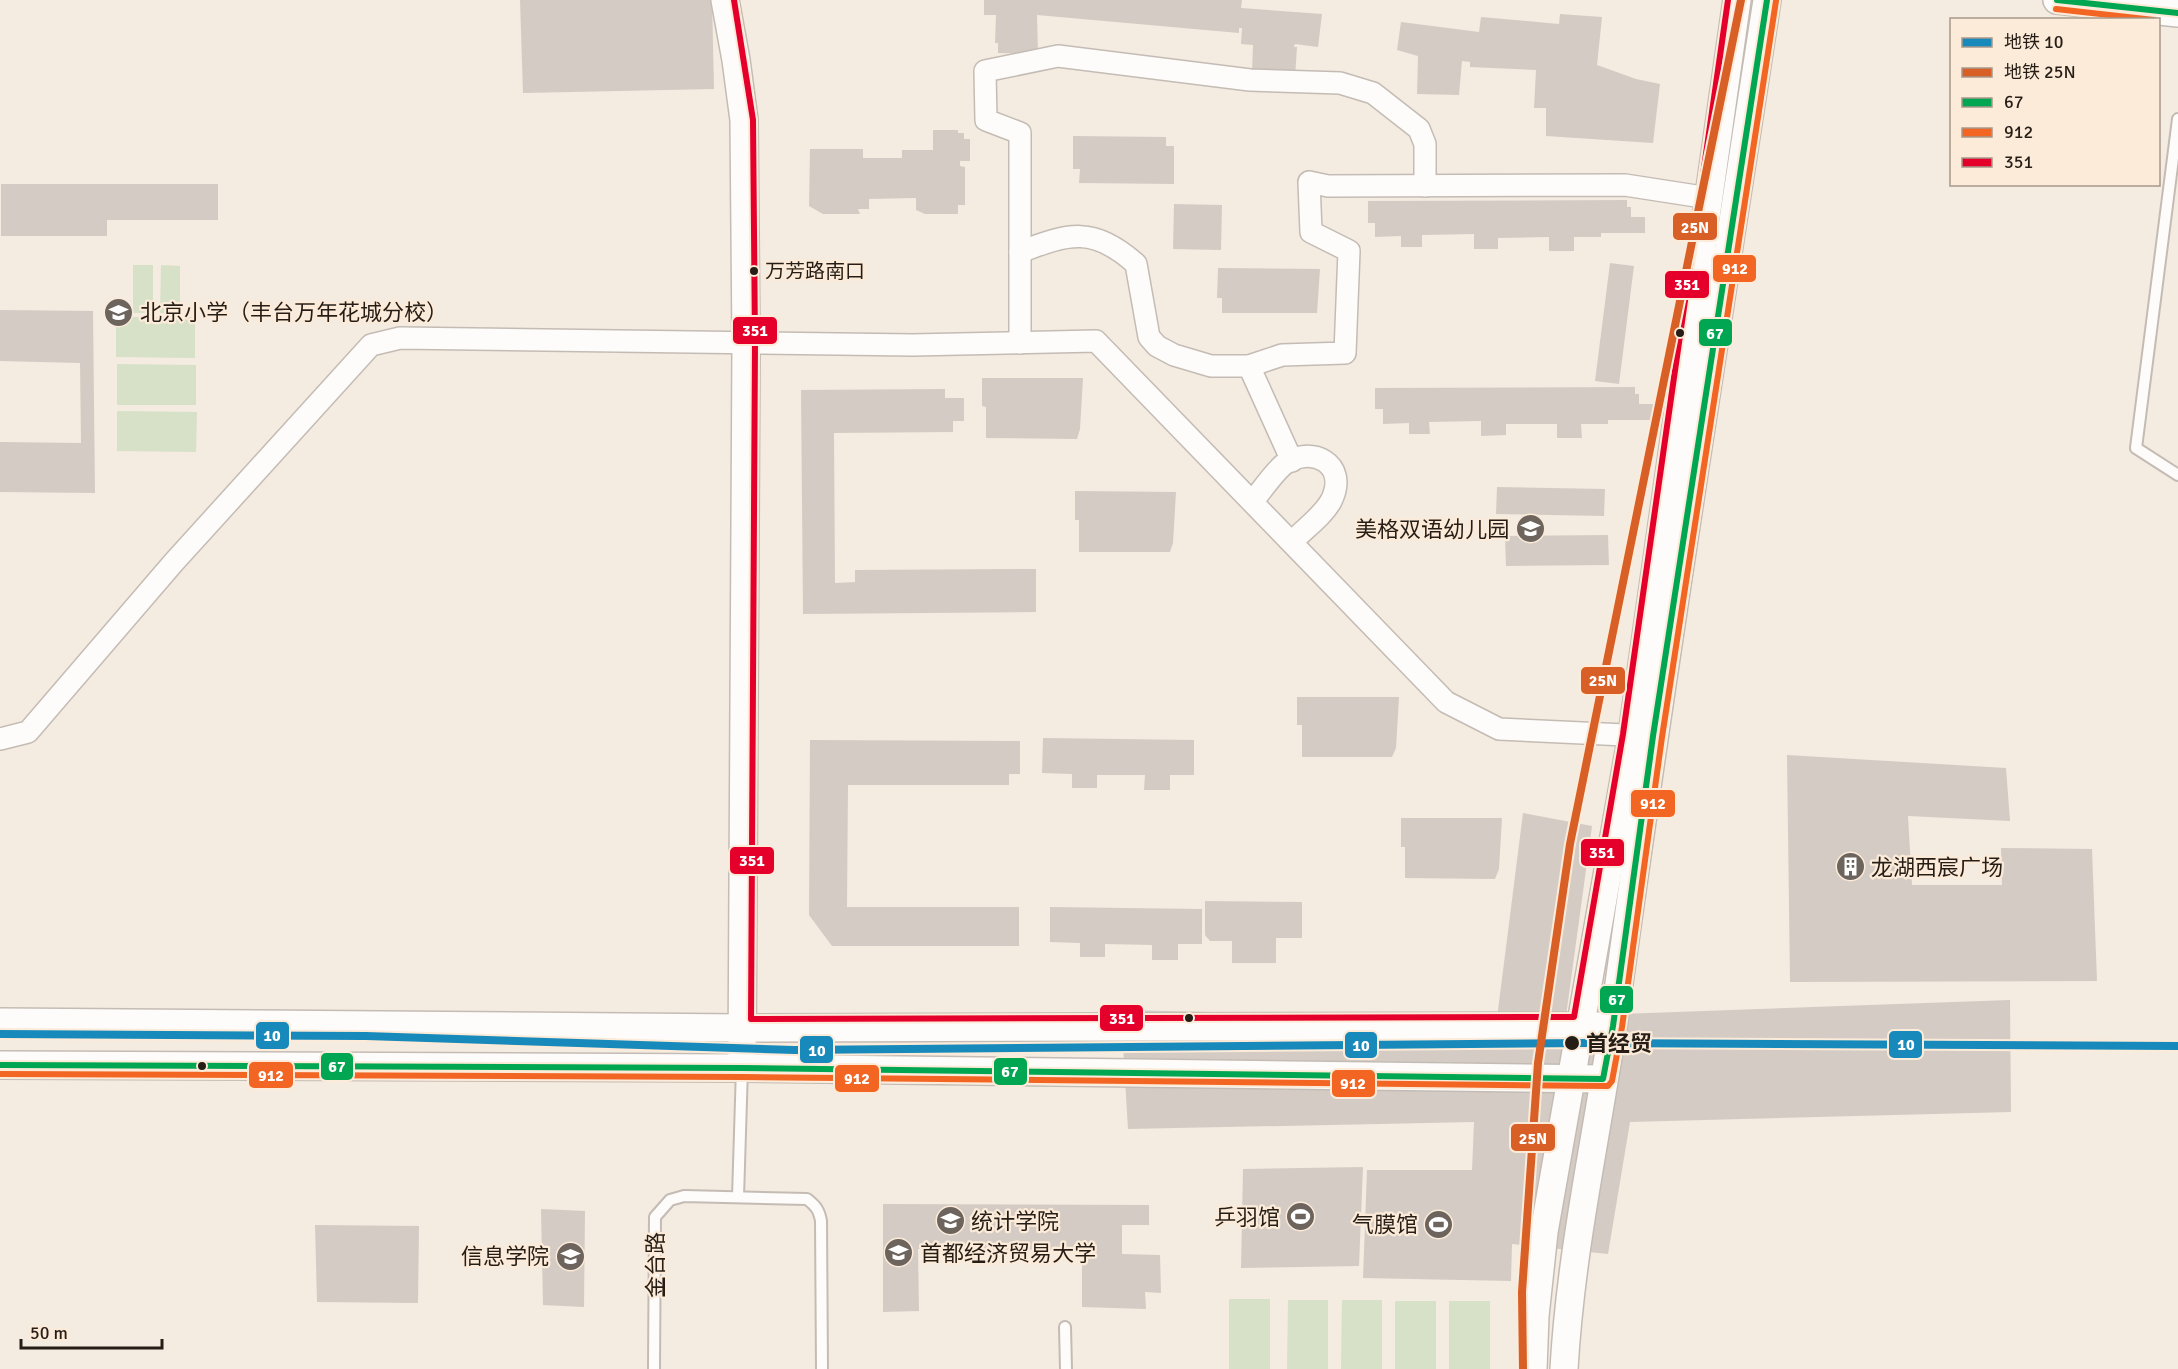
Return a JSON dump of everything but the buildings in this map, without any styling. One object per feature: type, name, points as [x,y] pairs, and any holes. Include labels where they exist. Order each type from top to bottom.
[{"type":"street","points":[[725,0],[744,120],[746,343],[742,1068]]},
{"type":"street","points":[[1564,1369],[1567,1309],[1613,1026],[1642,736],[1709,198],[1737,0]]},
{"type":"street","points":[[1533,1369],[1535,1316],[1543,1239],[1582,1026],[1642,736],[1767,0]]},
{"type":"street","points":[[2057,0],[2178,13]]},
{"type":"street","points":[[1020,343],[1020,133],[986,120],[985,71],[1058,56],[1250,80],[1340,82],[1373,93],[1419,129],[1425,144],[1425,186]]},
{"type":"street","points":[[1020,252],[1050,240],[1088,235],[1119,249],[1136,264],[1145,326],[1157,346],[1174,355],[1211,366],[1248,366],[1282,355],[1345,353],[1349,251],[1311,232],[1309,182],[1328,186],[1625,185],[1709,198]]},
{"type":"street","points":[[0,739],[28,732],[174,562],[371,345],[400,338],[913,345],[1096,341],[1446,702],[1499,729],[1642,736]]},
{"type":"street","points":[[1248,366],[1292,461]]},
{"type":"street","points":[[1253,501],[1284,465],[1292,461],[1300,458],[1314,458],[1329,464],[1337,475],[1337,485],[1330,503],[1292,542]]},
{"type":"street","points":[[0,1022],[742,1028],[1613,1026]]},
{"type":"street","points":[[0,1065],[742,1068],[1603,1079]]},
{"type":"street","points":[[1543,1239],[1560,1233],[1569,1235],[1577,1241]]},
{"type":"lane","points":[[2178,120],[2136,448],[2178,475]]},
{"type":"lane","points":[[738,1197],[742,1068]]},
{"type":"lane","name":"金台路","points":[[654,1369],[655,1217],[670,1200],[684,1196],[807,1199],[819,1211],[822,1369]]},
{"type":"lane","points":[[1065,1327],[1066,1369]]},
{"type":"green space","points":[[133,265],[153,265],[153,313],[133,313]]},
{"type":"green space","points":[[161,265],[180,266],[180,314],[160,313]]},
{"type":"green space","points":[[116,317],[195,317],[195,358],[116,357]]},
{"type":"green space","points":[[117,364],[196,365],[196,405],[117,405]]},
{"type":"green space","points":[[117,411],[197,412],[196,452],[117,451]]},
{"type":"green space","points":[[1229,1299],[1270,1299],[1270,1369],[1229,1369]]},
{"type":"green space","points":[[1288,1300],[1328,1300],[1328,1369],[1287,1369]]},
{"type":"green space","points":[[1342,1300],[1382,1300],[1382,1369],[1341,1369]]},
{"type":"green space","points":[[1395,1301],[1436,1301],[1436,1369],[1395,1369]]},
{"type":"green space","points":[[1449,1301],[1490,1301],[1490,1369],[1449,1369]]},
{"type":"metro line","name":"25N","points":[[1523,1369],[1522,1292],[1538,1063],[1570,844],[1741,0]]},
{"type":"metro line","name":"10","points":[[0,1034],[366,1036],[794,1050],[1589,1043],[2178,1046]]},
{"type":"transit line","name":"351","points":[[734,0],[753,120],[755,343],[751,1019],[1574,1017],[1623,734],[1728,0]]},
{"type":"transit line","name":"67","points":[[0,1065],[742,1068],[1603,1079],[1613,1026],[1653,736],[1767,0]]},
{"type":"transit line","name":"67","points":[[2057,0],[2178,13]]},
{"type":"transit line","name":"912","points":[[0,1074],[742,1077],[1608,1086],[1612,1081],[1622,1027],[1662,737],[1776,1]]},
{"type":"transit line","name":"912","points":[[2056,9],[2136,18]]},
{"type":"place","name":"万芳路南口","points":[[754,271]]},
{"type":"place","name":"北京小学（丰台万年花城分校）","points":[[119,312]]},
{"type":"place","name":"美格双语幼儿园","points":[[1530,529]]},
{"type":"place","name":"龙湖西宸广场","points":[[1850,867]]},
{"type":"place","name":"首经贸","points":[[1572,1043]]},
{"type":"place","name":"乒羽馆","points":[[1301,1217]]},
{"type":"place","name":"统计学院","points":[[950,1221]]},
{"type":"place","name":"气膜馆","points":[[1439,1224]]},
{"type":"place","name":"首都经济贸易大学","points":[[899,1253]]},
{"type":"place","name":"信息学院","points":[[570,1256]]}]
